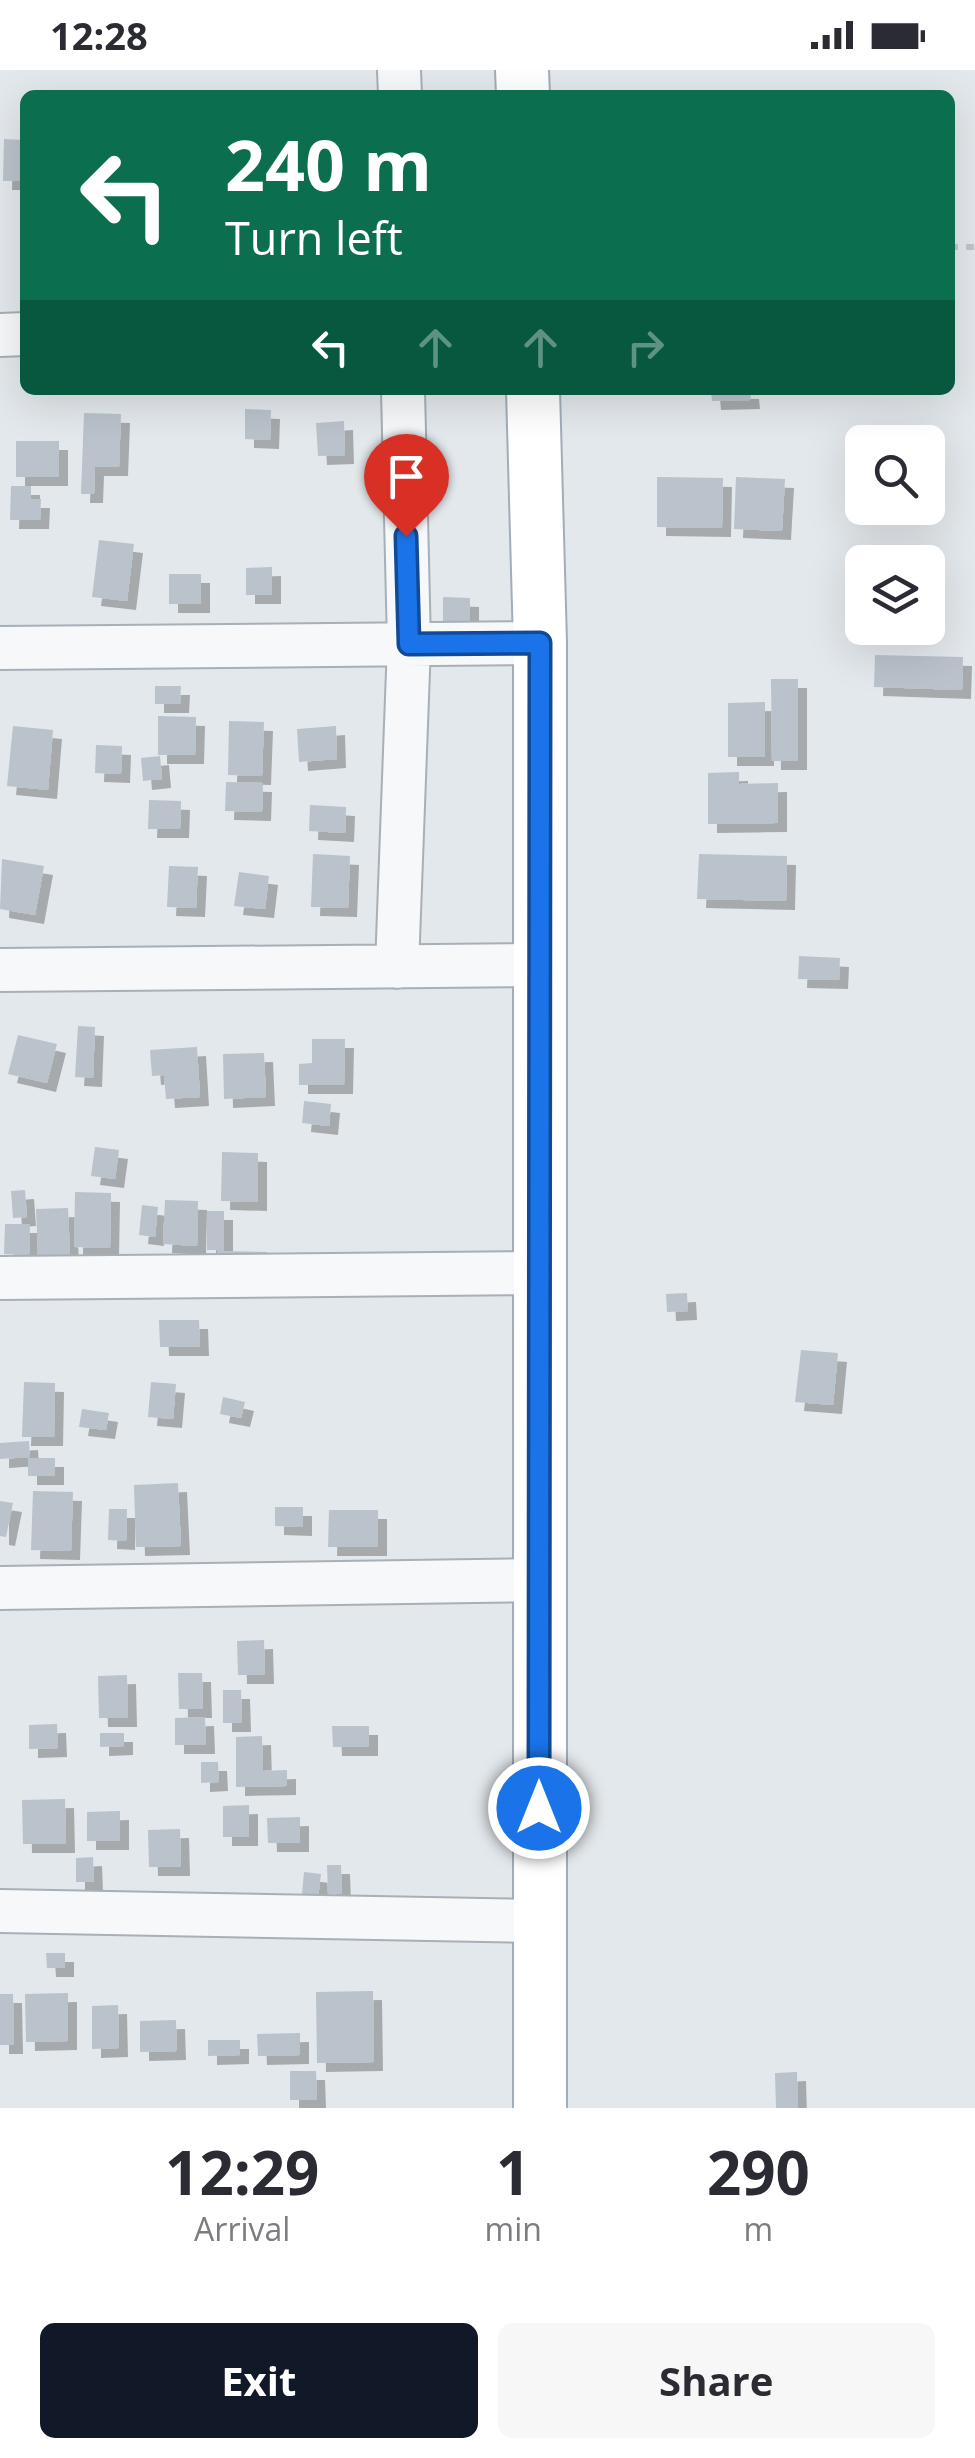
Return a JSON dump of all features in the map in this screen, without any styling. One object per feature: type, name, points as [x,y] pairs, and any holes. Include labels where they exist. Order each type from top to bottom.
[{"type":"main road","points":[[533,395],[540,643],[540,2108]]},
{"type":"street","points":[[396,966],[409,644],[403,395]]},
{"type":"street","points":[[0,648],[540,643]]},
{"type":"street","points":[[0,970],[538,965]]},
{"type":"street","points":[[0,1278],[542,1273]]},
{"type":"street","points":[[0,1588],[540,1580]]},
{"type":"street","points":[[0,1910],[539,1921]]},
{"type":"building","points":[[4,139],[20,140],[20,181],[3,181]]},
{"type":"building","points":[[711,395],[750,395],[751,400],[712,401]]},
{"type":"building","points":[[245,409],[271,410],[270,440],[245,439]]},
{"type":"building","points":[[84,413],[121,414],[119,467],[95,467],[94,494],[81,494]]},
{"type":"building","points":[[344,421],[345,455],[318,456],[316,423]]},
{"type":"building","points":[[16,441],[59,441],[59,477],[16,477]]},
{"type":"building","points":[[657,477],[723,478],[722,528],[657,527]]},
{"type":"building","points":[[736,477],[785,479],[782,531],[734,529]]},
{"type":"building","points":[[11,486],[31,486],[31,499],[41,499],[40,520],[10,520]]},
{"type":"building","points":[[99,540],[134,544],[127,601],[92,597]]},
{"type":"building","points":[[272,567],[272,595],[246,595],[246,568]]},
{"type":"building","points":[[169,574],[201,574],[201,604],[169,604]]},
{"type":"building","points":[[443,597],[470,598],[470,638],[443,638]]},
{"type":"building","points":[[875,655],[963,657],[962,690],[874,687]]},
{"type":"building","points":[[771,679],[798,679],[798,761],[772,761]]},
{"type":"building","points":[[155,686],[181,686],[180,704],[155,704]]},
{"type":"building","points":[[765,702],[765,757],[728,757],[728,703]]},
{"type":"building","points":[[158,716],[196,717],[195,755],[158,755]]},
{"type":"building","points":[[229,721],[264,722],[262,776],[228,775]]},
{"type":"building","points":[[13,726],[53,730],[48,790],[7,786]]},
{"type":"building","points":[[336,726],[337,759],[299,762],[297,729]]},
{"type":"building","points":[[96,745],[122,746],[121,774],[95,773]]},
{"type":"building","points":[[160,756],[162,779],[143,781],[141,758]]},
{"type":"building","points":[[739,772],[739,784],[778,783],[778,823],[708,824],[708,773]]},
{"type":"building","points":[[226,782],[263,783],[262,812],[225,811]]},
{"type":"building","points":[[149,800],[181,801],[180,829],[148,829]]},
{"type":"building","points":[[310,805],[346,807],[345,833],[309,831]]},
{"type":"building","points":[[313,854],[350,856],[348,908],[311,907]]},
{"type":"building","points":[[699,854],[787,856],[786,901],[697,899]]},
{"type":"building","points":[[2,859],[44,866],[35,915],[0,909]]},
{"type":"building","points":[[169,866],[198,867],[196,908],[167,907]]},
{"type":"building","points":[[239,872],[269,876],[265,909],[234,906]]},
{"type":"building","points":[[799,956],[840,958],[839,980],[798,979]]},
{"type":"building","points":[[78,1026],[95,1027],[93,1078],[75,1077]]},
{"type":"building","points":[[18,1035],[57,1044],[47,1083],[8,1074]]},
{"type":"building","points":[[312,1039],[345,1039],[344,1085],[299,1085],[299,1064],[312,1063]]},
{"type":"building","points":[[197,1047],[200,1097],[166,1099],[164,1075],[152,1076],[150,1050]]},
{"type":"building","points":[[264,1053],[266,1097],[224,1099],[223,1054]]},
{"type":"building","points":[[304,1101],[331,1104],[329,1126],[302,1123]]},
{"type":"building","points":[[95,1147],[119,1150],[115,1179],[91,1176]]},
{"type":"building","points":[[222,1152],[258,1153],[258,1202],[221,1201]]},
{"type":"building","points":[[25,1190],[27,1217],[13,1218],[11,1191]]},
{"type":"building","points":[[75,1192],[111,1193],[110,1248],[74,1247]]},
{"type":"building","points":[[165,1200],[198,1201],[197,1246],[163,1244]]},
{"type":"building","points":[[142,1205],[158,1207],[155,1237],[139,1235]]},
{"type":"building","points":[[68,1208],[70,1256],[38,1257],[36,1209]]},
{"type":"building","points":[[207,1211],[224,1211],[224,1251],[267,1252],[267,1270],[217,1269],[217,1250],[207,1250]]},
{"type":"building","points":[[5,1224],[30,1224],[29,1255],[4,1254]]},
{"type":"building","points":[[687,1293],[688,1311],[667,1312],[666,1294]]},
{"type":"building","points":[[159,1320],[199,1320],[200,1347],[160,1347]]},
{"type":"building","points":[[801,1350],[838,1353],[833,1405],[795,1402]]},
{"type":"building","points":[[24,1382],[55,1383],[54,1437],[22,1437]]},
{"type":"building","points":[[151,1382],[176,1384],[173,1419],[148,1417]]},
{"type":"building","points":[[223,1397],[245,1402],[241,1418],[220,1414]]},
{"type":"building","points":[[82,1409],[109,1413],[106,1430],[79,1427]]},
{"type":"building","points":[[29,1441],[30,1457],[0,1459],[0,1443]]},
{"type":"building","points":[[28,1458],[55,1458],[55,1476],[28,1476]]},
{"type":"building","points":[[178,1483],[181,1546],[136,1547],[134,1485]]},
{"type":"building","points":[[33,1491],[73,1492],[71,1551],[31,1550]]},
{"type":"building","points":[[0,1501],[13,1503],[6,1537],[0,1536]]},
{"type":"building","points":[[275,1507],[303,1507],[303,1527],[275,1526]]},
{"type":"building","points":[[109,1509],[127,1509],[126,1541],[108,1540]]},
{"type":"building","points":[[329,1510],[378,1510],[378,1547],[328,1547]]},
{"type":"building","points":[[264,1640],[265,1675],[238,1675],[237,1641]]},
{"type":"building","points":[[178,1673],[202,1673],[203,1709],[179,1709]]},
{"type":"building","points":[[127,1675],[128,1718],[99,1718],[98,1676]]},
{"type":"building","points":[[223,1690],[241,1690],[242,1723],[223,1723]]},
{"type":"building","points":[[205,1717],[206,1745],[175,1745],[175,1718]]},
{"type":"building","points":[[57,1724],[58,1748],[29,1749],[29,1725]]},
{"type":"building","points":[[332,1726],[369,1726],[369,1747],[333,1747]]},
{"type":"building","points":[[100,1733],[124,1733],[124,1746],[100,1747]]},
{"type":"building","points":[[262,1736],[263,1771],[287,1770],[287,1786],[236,1787],[236,1737]]},
{"type":"building","points":[[201,1762],[218,1762],[219,1782],[201,1783]]},
{"type":"building","points":[[65,1799],[66,1844],[23,1844],[22,1800]]},
{"type":"building","points":[[249,1805],[249,1837],[223,1837],[223,1806]]},
{"type":"building","points":[[120,1811],[120,1841],[87,1841],[87,1812]]},
{"type":"building","points":[[300,1817],[300,1843],[268,1843],[267,1818]]},
{"type":"building","points":[[180,1829],[181,1867],[149,1867],[148,1830]]},
{"type":"building","points":[[93,1857],[94,1882],[76,1882],[76,1858]]},
{"type":"building","points":[[327,1865],[341,1865],[342,1894],[328,1894]]},
{"type":"building","points":[[304,1872],[321,1874],[317,1906],[301,1904]]},
{"type":"building","points":[[46,1953],[65,1953],[65,1968],[47,1968]]},
{"type":"building","points":[[373,1991],[374,2062],[317,2063],[316,1992]]},
{"type":"building","points":[[68,1993],[68,2041],[26,2042],[25,1994]]},
{"type":"building","points":[[0,1994],[13,1994],[14,2045],[0,2045]]},
{"type":"building","points":[[118,2005],[119,2048],[92,2049],[92,2006]]},
{"type":"building","points":[[176,2020],[177,2051],[140,2052],[140,2021]]},
{"type":"building","points":[[300,2033],[300,2055],[258,2056],[257,2034]]},
{"type":"building","points":[[208,2040],[240,2040],[240,2055],[208,2056]]},
{"type":"building","points":[[290,2071],[316,2071],[317,2100],[290,2100]]},
{"type":"building","points":[[797,2072],[798,2108],[776,2108],[775,2073]]},
{"type":"route","points":[[406,536],[409,644],[540,643],[539,1808]]}]
